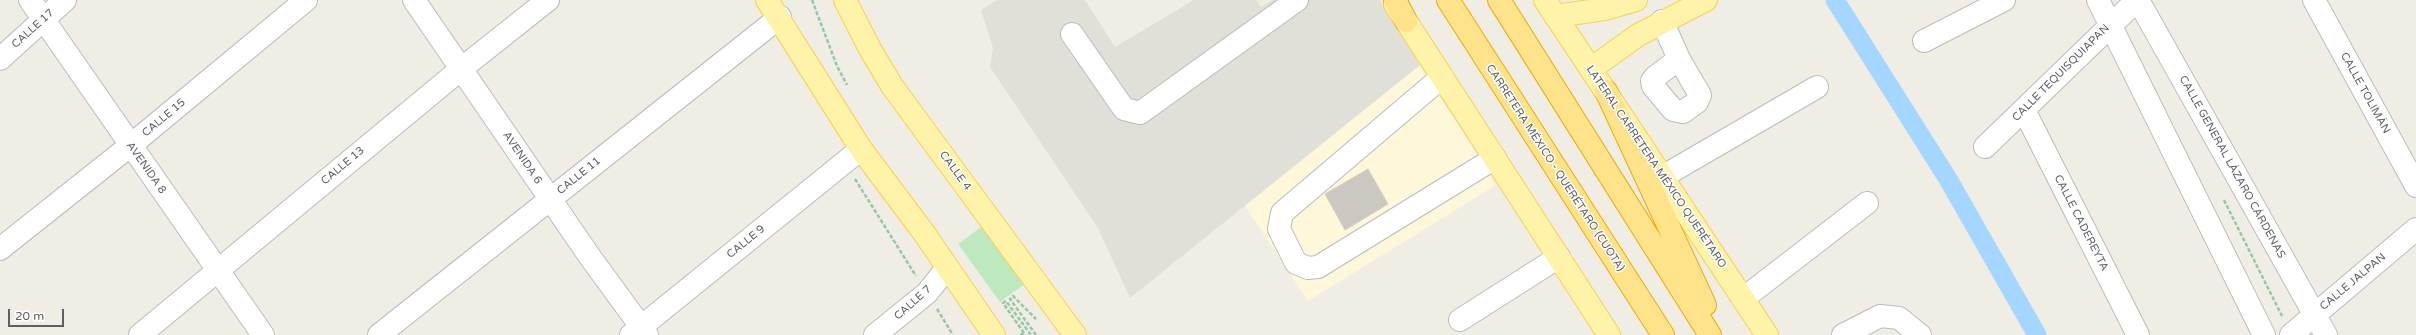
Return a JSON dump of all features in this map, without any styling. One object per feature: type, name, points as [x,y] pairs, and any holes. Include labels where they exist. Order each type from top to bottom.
[{"type":"highway","points":[[1394,0],[1406,21]]},
{"type":"highway","name":"CARRETERA MÉXICO - QUERÉTARO (CUOTA)","points":[[1448,0],[1663,335]]},
{"type":"highway","points":[[1499,0],[1710,335]]},
{"type":"highway","points":[[1606,91],[1718,335]]},
{"type":"main road","name":"CALLE 4","points":[[845,0],[870,49],[892,86],[1075,335]]},
{"type":"main road","points":[[1550,8],[1605,9],[1636,0]]},
{"type":"main road","points":[[1591,69],[1638,35],[1662,21],[1706,0]]},
{"type":"main road","points":[[773,8],[853,155],[924,233],[994,335]]},
{"type":"main road","name":"LATERAL CARRETERA MÉXICO QUERÉTARO","points":[[1550,8],[1744,298],[1767,335]]},
{"type":"main road","points":[[1406,21],[1609,335]]},
{"type":"street","name":"AVENIDA 8","points":[[30,0],[263,335]]},
{"type":"street","name":"CALLE 17","points":[[0,58],[44,21],[65,0]]},
{"type":"street","name":"CALLE 15","points":[[0,249],[131,145],[306,0]]},
{"type":"street","name":"AVENIDA 6","points":[[414,0],[640,332]]},
{"type":"street","name":"CALLE 13","points":[[140,335],[461,69],[548,0]]},
{"type":"street","points":[[1072,34],[1124,109],[1140,113],[1297,0]]},
{"type":"street","points":[[1924,41],[2004,0]]},
{"type":"street","points":[[2098,0],[2264,335]]},
{"type":"street","name":"CALLE TEQUISQUIAPAN","points":[[1985,147],[2137,0]]},
{"type":"street","name":"CALLE GENERAL LÁZARO CÁRDENAS","points":[[2137,0],[2326,335]]},
{"type":"street","name":"CALLE TOLIMÁN","points":[[2314,0],[2416,186]]},
{"type":"street","name":"CALLE 11","points":[[379,335],[550,200],[773,8]]},
{"type":"street","points":[[1662,21],[1679,59]]},
{"type":"street","points":[[1442,78],[1282,213],[1279,229],[1296,263],[1308,268],[1318,267],[1495,158]]},
{"type":"street","points":[[1662,177],[1817,87]]},
{"type":"street","name":"CALLE CADEREYTA","points":[[2024,110],[2138,335]]},
{"type":"street","name":"CALLE 9","points":[[640,332],[853,155]]},
{"type":"street","points":[[1744,298],[1867,204]]},
{"type":"street","name":"CALLE JALPAN","points":[[2291,335],[2416,229]]},
{"type":"street","points":[[1460,320],[1559,257]]},
{"type":"street","name":"CALLE 7","points":[[875,335],[927,293],[947,268]]},
{"type":"street","points":[[1843,335],[1880,316],[1899,318],[1920,335]]},
{"type":"path","points":[[812,0],[837,66],[847,85]]},
{"type":"path","points":[[853,155],[927,293],[953,335]]},
{"type":"path","points":[[2220,202],[2228,197]]},
{"type":"path","points":[[2224,200],[2291,335]]},
{"type":"path","points":[[1036,335],[1010,299],[1013,296],[1041,324]]},
{"type":"path","points":[[1020,335],[1024,334],[1003,303],[1006,300],[1031,335]]},
{"type":"shaded area","points":[[997,0],[1085,0],[1115,47],[1194,0],[1256,0],[1261,7],[1273,0],[1380,0],[1420,65],[1130,298],[1098,228],[990,67],[993,48],[981,10]]},
{"type":"shaded area","points":[[1420,65],[1496,185],[1308,301],[1245,206]]},
{"type":"green space","points":[[988,222],[1030,280],[1000,302],[958,244]]},
{"type":"building","points":[[1368,169],[1388,204],[1345,230],[1325,194]]},
{"type":"waterway","points":[[1835,0],[1948,179],[2037,335]]}]
